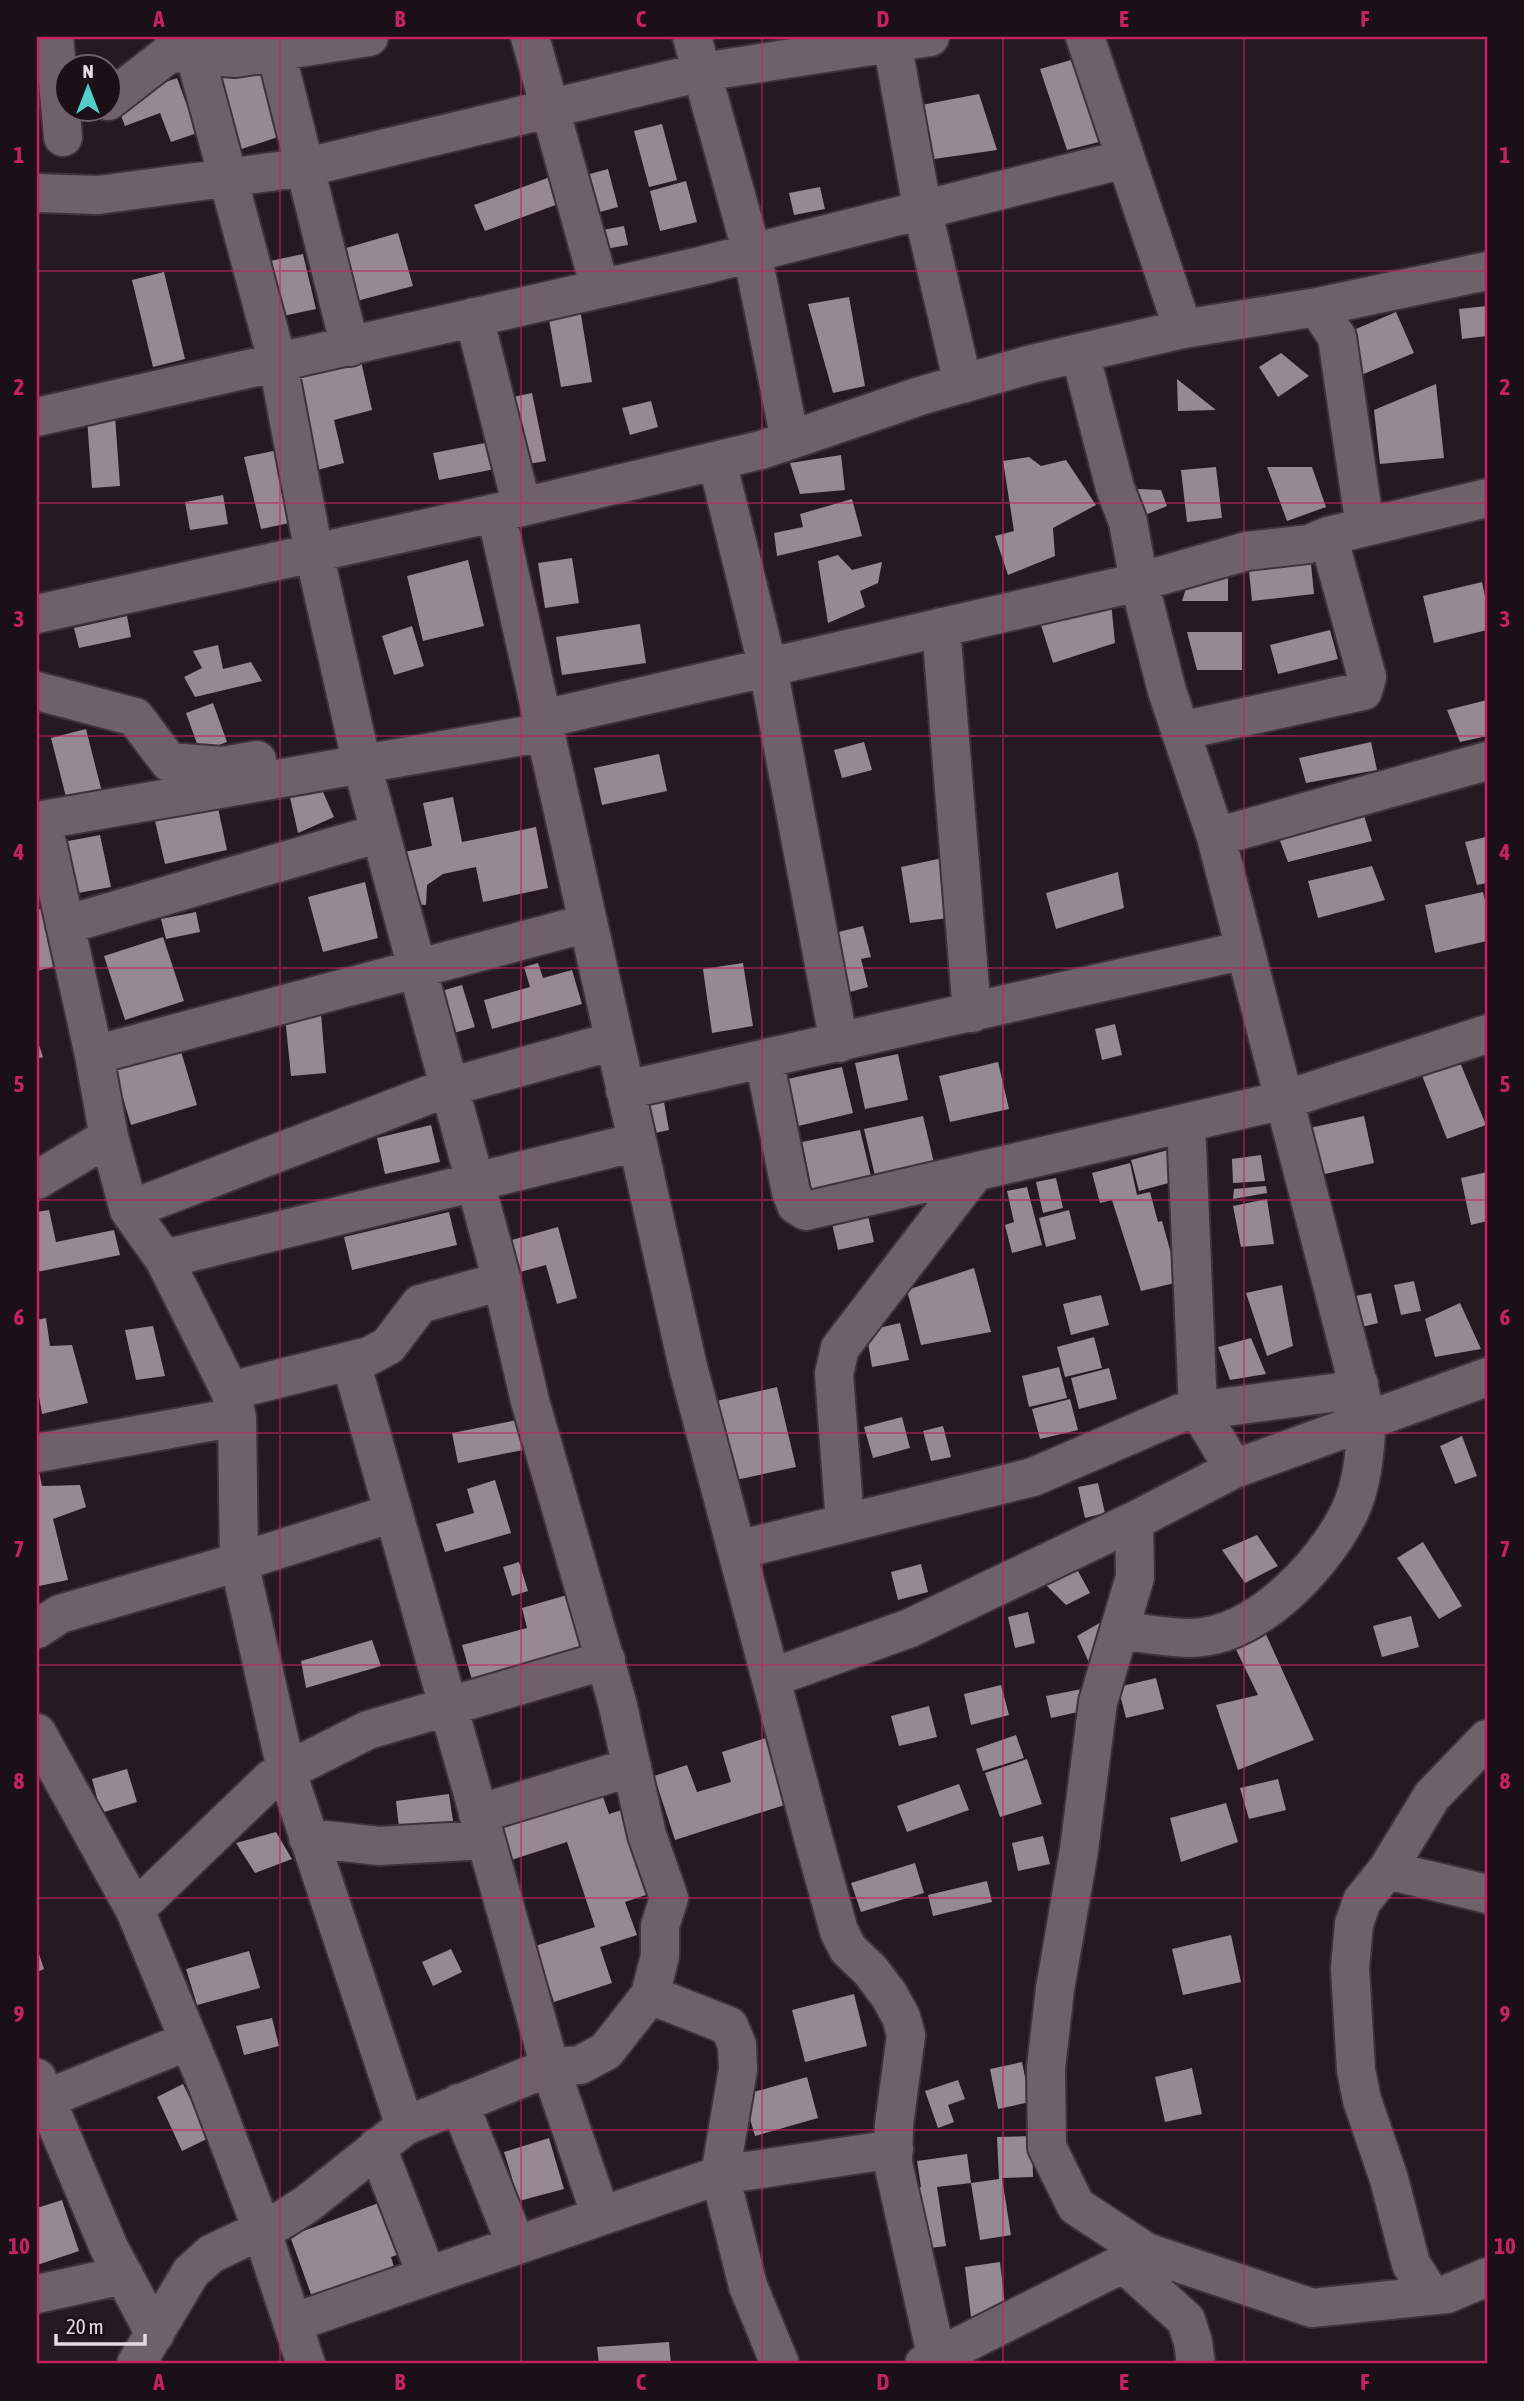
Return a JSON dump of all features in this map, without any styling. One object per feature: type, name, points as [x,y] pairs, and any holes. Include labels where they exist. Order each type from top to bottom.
[{"type":"street","points":[[50,145],[54,37]]},
{"type":"street","points":[[122,91],[181,48],[235,58],[369,37]]},
{"type":"street","points":[[530,37],[600,288]]},
{"type":"street","points":[[37,193],[98,195],[307,167],[550,108],[697,54],[930,37]]},
{"type":"street","points":[[1085,37],[1183,329]]},
{"type":"street","points":[[892,40],[923,212],[963,384]]},
{"type":"street","points":[[145,2349],[191,2272],[211,2253],[259,2228],[282,2220],[307,2204],[391,2137],[459,2103],[550,2067],[580,2065],[606,2052],[650,1995],[660,1956],[660,1926],[669,1898],[647,1835],[606,1660],[530,1401],[502,1281],[360,759],[314,553],[278,364],[226,179],[181,48]]},
{"type":"street","points":[[276,52],[350,347]]},
{"type":"street","points":[[697,54],[752,253],[790,440]]},
{"type":"street","points":[[50,145],[80,122]]},
{"type":"street","points":[[37,417],[278,364],[752,253],[1125,159]]},
{"type":"street","points":[[37,614],[509,510],[717,461],[963,384],[1080,353],[1183,329],[1317,307],[1487,271]]},
{"type":"street","points":[[1317,307],[1337,337],[1365,527]]},
{"type":"street","points":[[474,317],[544,725],[688,1367],[839,1931],[848,1949],[870,1970],[889,1995],[906,2035],[893,2163],[930,2362],[1134,2258],[1311,2308],[1447,2294],[1487,2277]]},
{"type":"street","points":[[1080,353],[1115,488],[1128,522],[1139,582],[1180,732],[1216,837],[1363,1401],[1364,1466],[1349,1512],[1314,1567],[1270,1606],[1234,1629],[1193,1638],[1122,1631]]},
{"type":"street","points":[[717,461],[768,667],[839,1043]]},
{"type":"street","points":[[426,2276],[391,2137],[308,1838],[286,1769],[239,1562],[233,1404],[164,1259],[129,1210],[109,1137],[94,1055],[40,820],[544,725],[768,667],[1139,582],[1247,551],[1309,544],[1328,536],[1487,498]]},
{"type":"street","points":[[1180,732],[1363,691],[1367,677],[1328,536]]},
{"type":"street","points":[[941,627],[972,1013]]},
{"type":"street","points":[[37,691],[135,717],[169,762],[223,766],[317,750],[360,759]]},
{"type":"street","points":[[1216,837],[1487,761]]},
{"type":"street","points":[[65,925],[380,833]]},
{"type":"street","points":[[94,1055],[588,923]]},
{"type":"street","points":[[625,1090],[1245,950]]},
{"type":"street","points":[[764,1059],[791,1192],[796,1205],[806,1211],[1284,1100],[1487,1034]]},
{"type":"street","points":[[129,1210],[449,1087],[614,1041]]},
{"type":"street","points":[[1186,1123],[1198,1409],[1234,1469]]},
{"type":"street","points":[[37,1180],[109,1137]]},
{"type":"street","points":[[164,1259],[476,1185],[638,1142]]},
{"type":"street","points":[[845,1523],[834,1374],[840,1348],[975,1172]]},
{"type":"street","points":[[37,1453],[233,1404],[351,1362],[388,1346],[420,1304],[502,1281]]},
{"type":"street","points":[[351,1362],[446,1708],[550,2067],[601,2216]]},
{"type":"street","points":[[771,1678],[910,1628],[1134,1521],[1363,1401],[1487,1377]]},
{"type":"street","points":[[737,1550],[1033,1477],[1181,1413],[1339,1392],[1363,1401]]},
{"type":"street","points":[[37,1629],[60,1614],[239,1562],[393,1513]]},
{"type":"street","points":[[1134,1521],[1135,1577],[1122,1631],[1098,1702],[1079,1850],[1055,1989],[1046,2068],[1047,2147],[1076,2206],[1134,2258],[1186,2320],[1194,2342],[1196,2364]]},
{"type":"street","points":[[135,1910],[271,1779],[286,1769],[368,1730],[606,1660]]},
{"type":"street","points":[[37,1733],[135,1910],[259,2228],[306,2364]]},
{"type":"street","points":[[1430,2294],[1411,2264],[1356,2070],[1350,1968],[1354,1924],[1362,1900],[1387,1870],[1432,1796],[1487,1739]]},
{"type":"street","points":[[308,1838],[379,1846],[482,1827],[632,1767]]},
{"type":"street","points":[[1387,1870],[1487,1894]]},
{"type":"street","points":[[650,1995],[729,2026],[737,2045],[738,2069],[720,2175],[748,2287],[780,2364]]},
{"type":"street","points":[[145,2349],[124,2275],[109,2248],[41,2089],[188,2041]]},
{"type":"street","points":[[459,2103],[516,2245]]},
{"type":"street","points":[[292,2323],[720,2175],[894,2149]]},
{"type":"street","points":[[37,2294],[124,2275]]},
{"type":"building","points":[[1078,58],[1099,142],[1067,150],[1040,69]]},
{"type":"building","points":[[259,61],[284,135],[233,152],[208,78]]},
{"type":"building","points":[[177,78],[197,133],[171,142],[160,113],[125,126],[122,118],[122,98]]},
{"type":"building","points":[[979,94],[997,150],[927,160],[916,106]]},
{"type":"building","points":[[662,124],[677,180],[649,187],[634,131]]},
{"type":"building","points":[[608,169],[618,207],[585,216],[575,178]]},
{"type":"building","points":[[550,177],[561,203],[485,231],[474,205]]},
{"type":"building","points":[[686,181],[697,222],[660,231],[650,191]]},
{"type":"building","points":[[820,187],[825,209],[794,215],[789,193]]},
{"type":"building","points":[[624,226],[628,245],[594,251],[591,232]]},
{"type":"building","points":[[398,233],[413,286],[353,302],[339,250]]},
{"type":"building","points":[[303,254],[316,309],[283,316],[270,261]]},
{"type":"building","points":[[164,272],[185,359],[153,367],[132,280]]},
{"type":"building","points":[[849,297],[865,386],[833,393],[808,304]]},
{"type":"building","points":[[1487,306],[1487,336],[1462,339],[1459,309]]},
{"type":"building","points":[[580,309],[592,382],[561,387],[548,314]]},
{"type":"building","points":[[1396,312],[1414,353],[1354,378],[1337,337]]},
{"type":"building","points":[[1281,353],[1309,376],[1278,397],[1259,367]]},
{"type":"building","points":[[361,361],[372,410],[334,420],[344,463],[317,470],[294,377]]},
{"type":"building","points":[[1177,379],[1216,410],[1178,411]]},
{"type":"building","points":[[1436,384],[1444,458],[1380,464],[1374,410]]},
{"type":"building","points":[[532,393],[546,461],[522,465],[508,398]]},
{"type":"building","points":[[651,401],[658,427],[630,435],[622,408]]},
{"type":"building","points":[[115,416],[120,486],[92,488],[87,418]]},
{"type":"building","points":[[490,442],[495,469],[439,480],[433,453]]},
{"type":"building","points":[[278,450],[294,522],[261,529],[244,457]]},
{"type":"building","points":[[841,455],[845,490],[800,494],[790,463]]},
{"type":"building","points":[[1029,457],[1041,466],[1066,460],[1096,505],[1053,528],[1055,556],[1008,575],[995,536],[1014,531],[1003,461]]},
{"type":"building","points":[[1216,467],[1222,518],[1187,522],[1181,470]]},
{"type":"building","points":[[1267,467],[1312,467],[1326,507],[1287,521]]},
{"type":"building","points":[[1115,488],[1161,490],[1167,506],[1128,522]]},
{"type":"building","points":[[223,495],[228,524],[190,530],[185,502]]},
{"type":"building","points":[[852,499],[862,536],[777,556],[774,533],[803,527],[800,514]]},
{"type":"building","points":[[1309,544],[1314,594],[1252,601],[1247,551]]},
{"type":"building","points":[[838,555],[852,570],[882,562],[878,583],[860,591],[865,607],[828,623],[818,561]]},
{"type":"building","points":[[1228,556],[1228,601],[1182,601],[1193,566]]},
{"type":"building","points":[[572,558],[579,603],[545,608],[538,563]]},
{"type":"building","points":[[468,560],[484,626],[423,641],[407,576]]},
{"type":"building","points":[[1482,582],[1487,606],[1487,630],[1434,643],[1423,596]]},
{"type":"building","points":[[1111,602],[1115,643],[1053,663],[1039,619]]},
{"type":"building","points":[[127,616],[131,637],[79,648],[74,628]]},
{"type":"building","points":[[640,624],[646,663],[562,675],[556,637]]},
{"type":"building","points":[[412,626],[424,666],[394,675],[382,636]]},
{"type":"building","points":[[1330,630],[1338,659],[1278,674],[1270,645]]},
{"type":"building","points":[[1187,632],[1242,632],[1242,670],[1197,670]]},
{"type":"building","points":[[218,645],[223,669],[251,662],[262,681],[195,697],[184,677],[202,668],[193,651]]},
{"type":"building","points":[[1487,700],[1487,736],[1460,742],[1447,710]]},
{"type":"building","points":[[213,703],[227,742],[200,752],[186,713]]},
{"type":"building","points":[[86,729],[102,792],[67,801],[51,738]]},
{"type":"building","points":[[864,742],[872,770],[842,778],[834,750]]},
{"type":"building","points":[[1371,742],[1377,770],[1306,783],[1299,758]]},
{"type":"building","points":[[659,754],[667,791],[602,805],[594,768]]},
{"type":"building","points":[[320,785],[334,817],[298,833],[289,793]]},
{"type":"building","points":[[215,794],[227,850],[165,864],[152,808]]},
{"type":"building","points":[[453,797],[462,842],[536,827],[548,888],[483,902],[476,867],[443,874],[427,885],[426,905],[411,904],[400,853],[432,846],[423,803]]},
{"type":"building","points":[[1362,809],[1372,841],[1288,862],[1277,833]]},
{"type":"building","points":[[100,835],[111,887],[62,896],[52,844]]},
{"type":"building","points":[[1486,837],[1487,883],[1477,885],[1465,842]]},
{"type":"building","points":[[947,857],[955,917],[910,923],[901,867]]},
{"type":"building","points":[[1372,866],[1385,900],[1318,918],[1308,881]]},
{"type":"building","points":[[1118,872],[1124,908],[1056,929],[1046,893]]},
{"type":"building","points":[[365,882],[378,938],[323,952],[308,897]]},
{"type":"building","points":[[1483,892],[1487,909],[1487,941],[1435,953],[1425,905]]},
{"type":"building","points":[[54,905],[68,963],[37,971],[37,910]]},
{"type":"building","points":[[196,912],[200,932],[166,939],[161,919]]},
{"type":"building","points":[[863,926],[871,957],[861,959],[868,987],[839,995],[826,935]]},
{"type":"building","points":[[163,937],[184,1001],[125,1020],[104,956]]},
{"type":"building","points":[[538,963],[543,978],[572,970],[582,1004],[492,1029],[484,1000],[530,987],[524,967]]},
{"type":"building","points":[[743,963],[753,1026],[712,1033],[703,969]]},
{"type":"building","points":[[462,985],[475,1027],[450,1034],[438,992]]},
{"type":"building","points":[[321,1014],[326,1073],[291,1076],[285,1017]]},
{"type":"building","points":[[1115,1024],[1122,1055],[1102,1060],[1095,1029]]},
{"type":"building","points":[[37,1039],[43,1057],[37,1059]]},
{"type":"building","points":[[180,1048],[197,1105],[131,1125],[114,1068]]},
{"type":"building","points":[[898,1054],[908,1100],[865,1109],[855,1063]]},
{"type":"building","points":[[1459,1060],[1486,1125],[1447,1139],[1421,1073]]},
{"type":"building","points":[[998,1062],[1009,1109],[950,1122],[939,1076]]},
{"type":"building","points":[[842,1067],[853,1113],[794,1127],[783,1080]]},
{"type":"building","points":[[664,1102],[669,1130],[641,1136],[636,1108]]},
{"type":"building","points":[[923,1116],[934,1163],[875,1176],[864,1129]]},
{"type":"building","points":[[1364,1116],[1374,1163],[1316,1176],[1305,1129]]},
{"type":"building","points":[[431,1125],[440,1162],[385,1174],[377,1138]]},
{"type":"building","points":[[860,1130],[871,1176],[812,1190],[802,1142]]},
{"type":"building","points":[[1168,1150],[1176,1181],[1139,1191],[1131,1160]]},
{"type":"building","points":[[1261,1155],[1265,1181],[1233,1183],[1232,1159]]},
{"type":"building","points":[[1130,1163],[1137,1195],[1150,1192],[1158,1222],[1162,1221],[1179,1282],[1141,1291],[1112,1200],[1100,1203],[1092,1173]]},
{"type":"building","points":[[1487,1172],[1487,1221],[1471,1225],[1461,1178]]},
{"type":"building","points":[[1056,1178],[1063,1208],[1043,1213],[1036,1182]]},
{"type":"building","points":[[1266,1186],[1267,1193],[1233,1199],[1234,1189]]},
{"type":"building","points":[[1027,1187],[1042,1245],[1012,1253],[1005,1225],[1014,1222],[1007,1191]]},
{"type":"building","points":[[862,1189],[874,1242],[838,1250],[826,1197]]},
{"type":"building","points":[[1267,1199],[1274,1244],[1241,1247],[1233,1206]]},
{"type":"building","points":[[49,1210],[56,1242],[114,1230],[120,1255],[37,1272],[37,1212]]},
{"type":"building","points":[[1069,1210],[1076,1239],[1046,1247],[1039,1218]]},
{"type":"building","points":[[449,1212],[457,1245],[352,1270],[344,1237]]},
{"type":"building","points":[[558,1227],[577,1298],[557,1304],[546,1265],[513,1274],[504,1242]]},
{"type":"building","points":[[974,1268],[991,1332],[921,1345],[907,1290]]},
{"type":"building","points":[[1414,1281],[1421,1311],[1401,1315],[1394,1285]]},
{"type":"building","points":[[1282,1285],[1293,1346],[1267,1356],[1246,1293]]},
{"type":"building","points":[[1371,1293],[1378,1323],[1358,1328],[1350,1297]]},
{"type":"building","points":[[1101,1295],[1109,1325],[1071,1335],[1063,1304]]},
{"type":"building","points":[[1460,1303],[1481,1349],[1435,1357],[1425,1319]]},
{"type":"building","points":[[46,1318],[50,1346],[72,1345],[88,1403],[42,1414],[37,1384],[37,1320]]},
{"type":"building","points":[[900,1323],[909,1360],[872,1367],[866,1331]]},
{"type":"building","points":[[153,1326],[165,1376],[136,1380],[125,1330]]},
{"type":"building","points":[[1094,1337],[1102,1368],[1065,1377],[1057,1347]]},
{"type":"building","points":[[1251,1338],[1266,1374],[1230,1380],[1218,1347]]},
{"type":"building","points":[[1059,1367],[1067,1398],[1029,1407],[1022,1376]]},
{"type":"building","points":[[1109,1368],[1117,1399],[1079,1409],[1071,1378]]},
{"type":"building","points":[[777,1387],[796,1467],[731,1481],[712,1402]]},
{"type":"building","points":[[1070,1399],[1078,1430],[1040,1439],[1032,1409]]},
{"type":"building","points":[[902,1417],[910,1448],[873,1458],[864,1427]]},
{"type":"building","points":[[517,1420],[523,1450],[458,1463],[452,1433]]},
{"type":"building","points":[[943,1426],[951,1457],[931,1461],[923,1431]]},
{"type":"building","points":[[1462,1436],[1477,1476],[1455,1484],[1440,1446]]},
{"type":"building","points":[[38,1466],[42,1486],[80,1485],[86,1507],[53,1519],[68,1580],[39,1586],[37,1577]]},
{"type":"building","points":[[495,1480],[511,1533],[445,1552],[436,1524],[474,1513],[467,1489]]},
{"type":"building","points":[[1098,1483],[1105,1513],[1085,1518],[1078,1487]]},
{"type":"building","points":[[1257,1535],[1278,1566],[1245,1583],[1222,1550]]},
{"type":"building","points":[[1423,1542],[1462,1606],[1439,1619],[1397,1558]]},
{"type":"building","points":[[519,1562],[528,1591],[512,1596],[503,1567]]},
{"type":"building","points":[[921,1564],[928,1592],[898,1600],[891,1572]]},
{"type":"building","points":[[1078,1571],[1090,1593],[1066,1605],[1045,1584]]},
{"type":"building","points":[[574,1593],[590,1648],[472,1680],[462,1645],[527,1628],[522,1608]]},
{"type":"building","points":[[1028,1612],[1035,1643],[1015,1648],[1008,1617]]},
{"type":"building","points":[[1411,1616],[1419,1647],[1382,1657],[1373,1626]]},
{"type":"building","points":[[1259,1619],[1314,1740],[1238,1770],[1216,1705],[1258,1695],[1230,1637]]},
{"type":"building","points":[[1103,1621],[1090,1665],[1077,1636]]},
{"type":"building","points":[[372,1640],[381,1666],[306,1688],[301,1661]]},
{"type":"building","points":[[1156,1678],[1164,1709],[1126,1718],[1118,1687]]},
{"type":"building","points":[[1001,1685],[1009,1715],[971,1725],[964,1694]]},
{"type":"building","points":[[1082,1689],[1087,1710],[1051,1718],[1046,1696]]},
{"type":"building","points":[[929,1706],[937,1737],[899,1746],[891,1716]]},
{"type":"building","points":[[778,1734],[800,1800],[675,1840],[654,1776],[687,1765],[697,1792],[731,1782],[722,1752]]},
{"type":"building","points":[[1016,1735],[1024,1758],[983,1771],[976,1749]]},
{"type":"building","points":[[1027,1759],[1042,1804],[1000,1817],[985,1773]]},
{"type":"building","points":[[127,1769],[137,1802],[101,1813],[92,1779]]},
{"type":"building","points":[[1278,1779],[1286,1810],[1249,1819],[1240,1788]]},
{"type":"building","points":[[959,1784],[969,1810],[907,1832],[897,1806]]},
{"type":"building","points":[[449,1794],[453,1821],[399,1828],[396,1801]]},
{"type":"building","points":[[602,1794],[609,1814],[634,1806],[661,1890],[625,1902],[637,1935],[600,1947],[612,1983],[554,2002],[535,1946],[595,1927],[567,1842],[496,1865],[483,1824]]},
{"type":"building","points":[[1226,1803],[1238,1842],[1181,1862],[1170,1818]]},
{"type":"building","points":[[276,1832],[292,1859],[255,1873],[236,1843]]},
{"type":"building","points":[[1043,1836],[1050,1864],[1018,1871],[1012,1843]]},
{"type":"building","points":[[915,1863],[924,1893],[861,1912],[851,1883]]},
{"type":"building","points":[[987,1881],[992,1902],[933,1916],[928,1895]]},
{"type":"building","points":[[1231,1935],[1241,1982],[1183,1995],[1172,1949]]},
{"type":"building","points":[[37,1948],[44,1969],[37,1972]]},
{"type":"building","points":[[451,1949],[462,1972],[433,1986],[422,1962]]},
{"type":"building","points":[[249,1951],[260,1988],[197,2005],[186,1969]]},
{"type":"building","points":[[854,1994],[867,2046],[805,2062],[792,2010]]},
{"type":"building","points":[[272,2018],[279,2046],[244,2055],[236,2026]]},
{"type":"building","points":[[1022,2062],[1030,2102],[998,2109],[990,2069]]},
{"type":"building","points":[[1192,2068],[1202,2114],[1165,2122],[1155,2077]]},
{"type":"building","points":[[807,2077],[818,2118],[755,2136],[743,2095]]},
{"type":"building","points":[[958,2080],[965,2099],[948,2105],[954,2122],[938,2128],[925,2091]]},
{"type":"building","points":[[183,2084],[209,2138],[182,2151],[157,2097]]},
{"type":"building","points":[[1032,2136],[1033,2177],[1002,2178],[1011,2235],[980,2240],[971,2183],[999,2179],[997,2137]]},
{"type":"building","points":[[549,2138],[564,2189],[519,2201],[504,2152]]},
{"type":"building","points":[[967,2154],[971,2183],[937,2187],[946,2246],[915,2250],[907,2189],[921,2187],[917,2161]]},
{"type":"building","points":[[62,2200],[79,2251],[37,2265],[37,2208]]},
{"type":"building","points":[[384,2201],[403,2253],[391,2257],[394,2267],[312,2297],[290,2236]]},
{"type":"building","points":[[1000,2262],[1006,2313],[971,2317],[965,2267]]},
{"type":"building","points":[[669,2342],[671,2364],[599,2364],[597,2347]]}]
